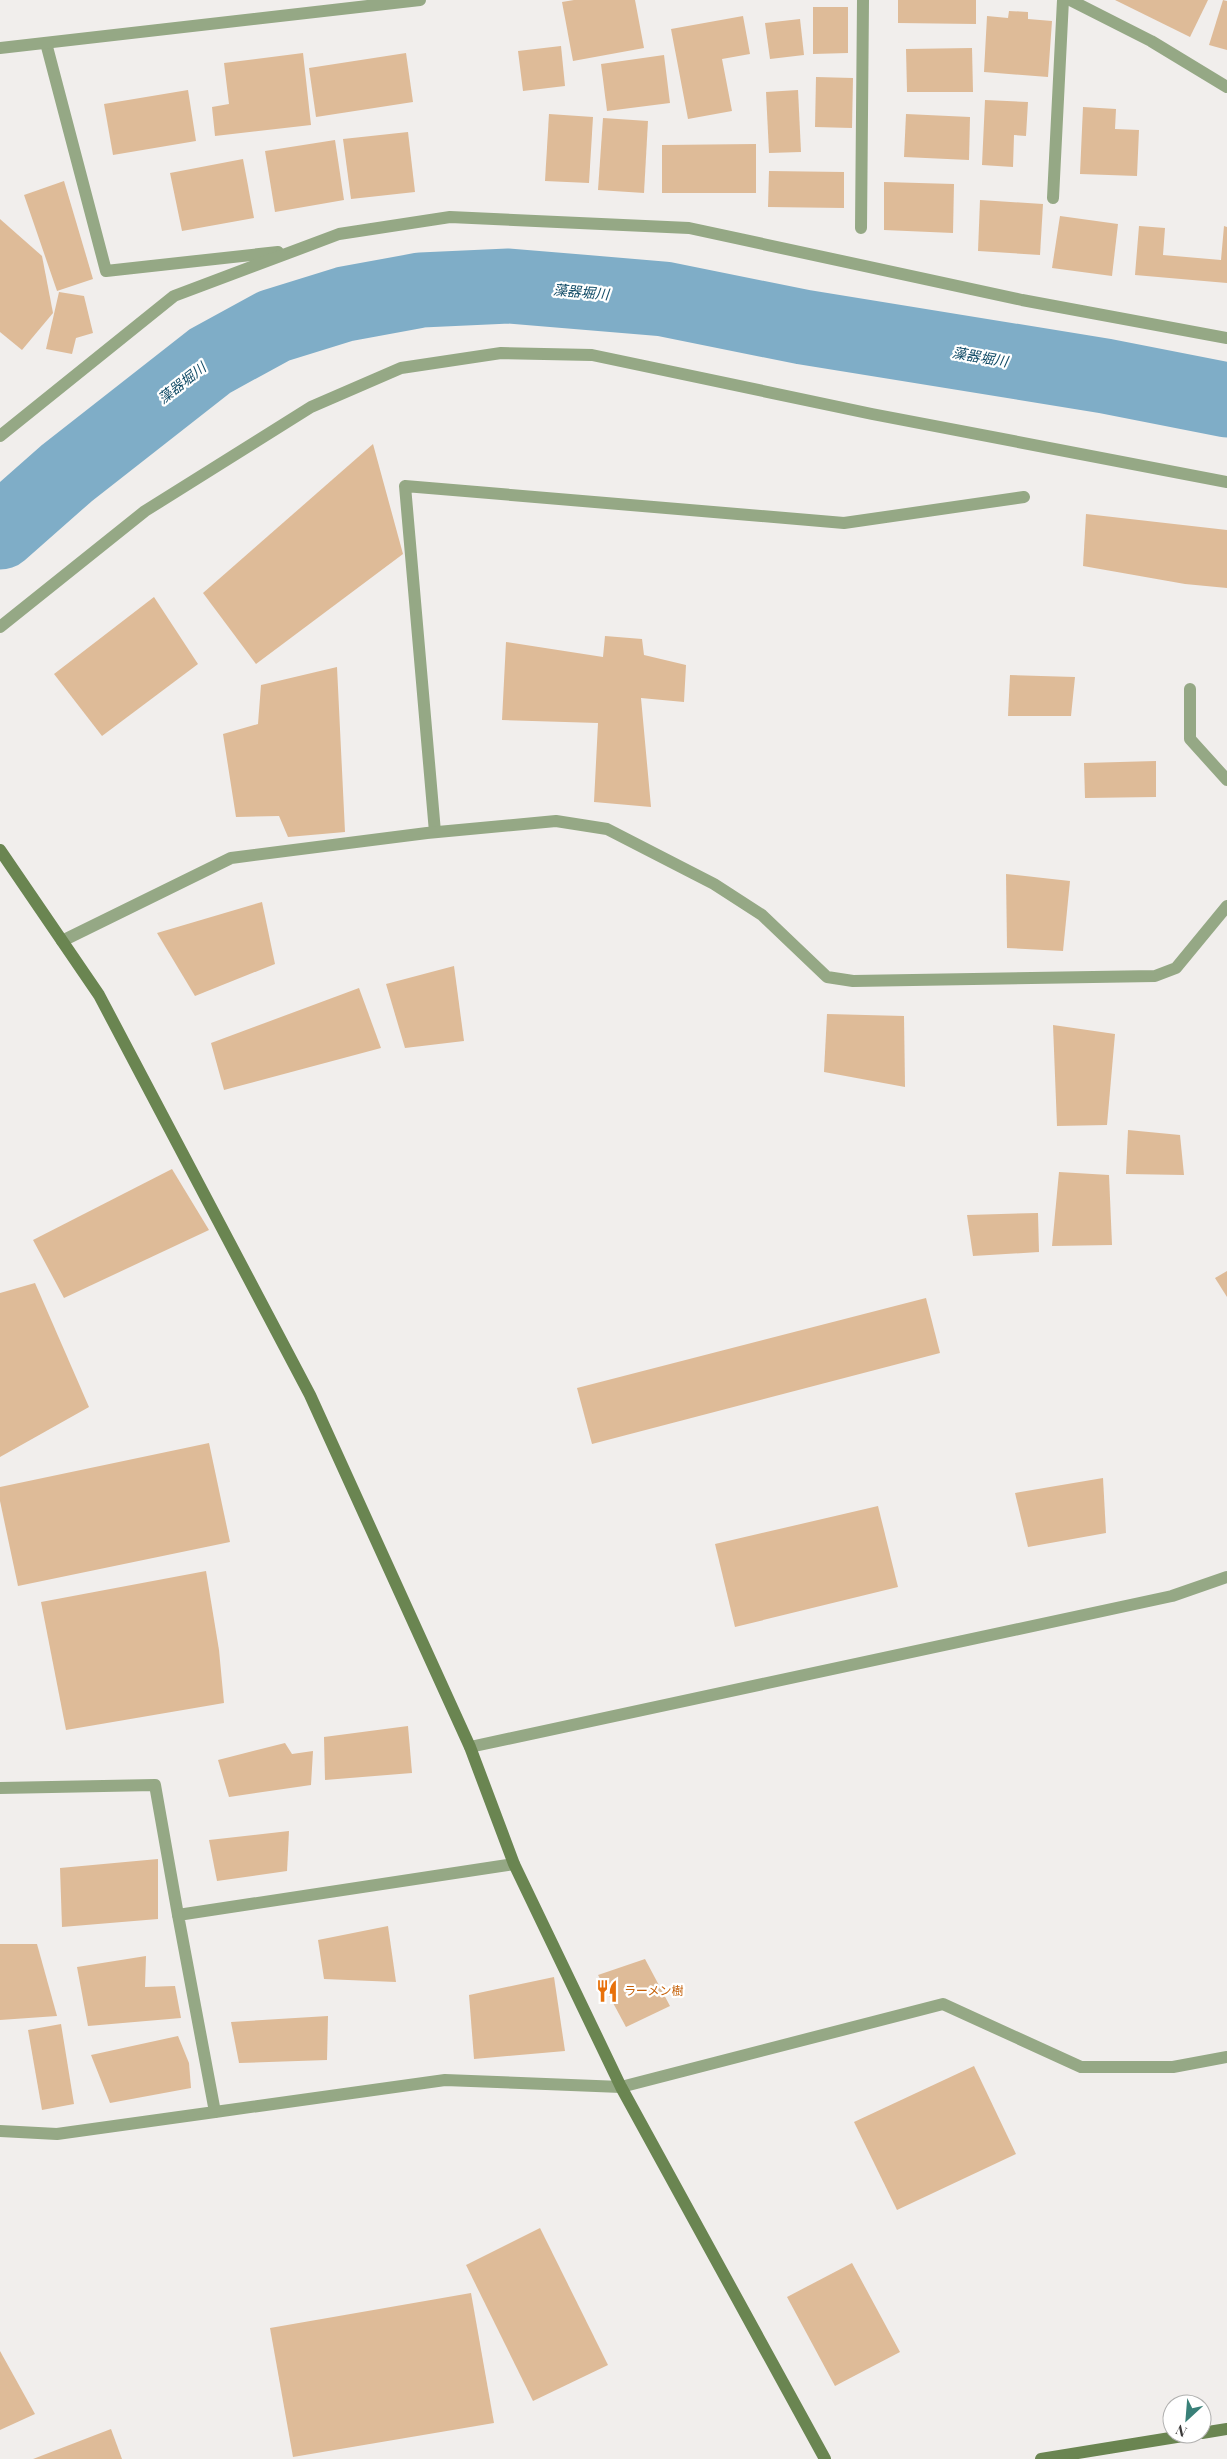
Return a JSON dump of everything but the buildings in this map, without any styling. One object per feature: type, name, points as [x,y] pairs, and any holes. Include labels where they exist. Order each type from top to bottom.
[{"type":"street","points":[[0,48],[420,0]]},
{"type":"street","points":[[861,228],[863,0]]},
{"type":"street","points":[[1053,198],[1063,0]]},
{"type":"street","points":[[1070,0],[1151,41],[1227,86]]},
{"type":"street","points":[[46,43],[106,271],[298,250]]},
{"type":"street","points":[[0,436],[174,296],[339,234],[450,217],[689,228],[1022,300],[1227,338]]},
{"type":"street","points":[[0,627],[145,511],[311,407],[401,368],[501,353],[592,355],[872,414],[1227,482]]},
{"type":"street","points":[[435,832],[406,486],[844,523],[1024,497]]},
{"type":"street","points":[[1190,689],[1190,739],[1227,780]]},
{"type":"street","points":[[62,941],[231,858],[435,832],[556,821],[607,829],[714,884],[762,915],[827,977],[854,981],[1155,976],[1176,968],[1227,906]]},
{"type":"street","points":[[0,850],[99,996],[310,1394],[470,1747],[514,1864],[621,2087],[825,2459]]},
{"type":"street","points":[[470,1747],[1172,1596],[1227,1577]]},
{"type":"street","points":[[0,1788],[155,1786],[215,2112]]},
{"type":"street","points":[[178,1915],[514,1864]]},
{"type":"street","points":[[0,2131],[57,2134],[445,2080],[621,2087],[943,2004],[1081,2066],[1173,2067],[1227,2057]]},
{"type":"street","points":[[1212,2431],[1227,2429]]},
{"type":"street","points":[[1041,2459],[1162,2439]]},
{"type":"waterway","name":"藻器堀川","points":[[0,532],[67,473],[210,361],[274,326],[345,304],[421,290],[509,286],[664,299],[803,327],[1105,376],[1227,400]]},
{"type":"place","name":"ラーメン樹","points":[[607,1991]]}]
